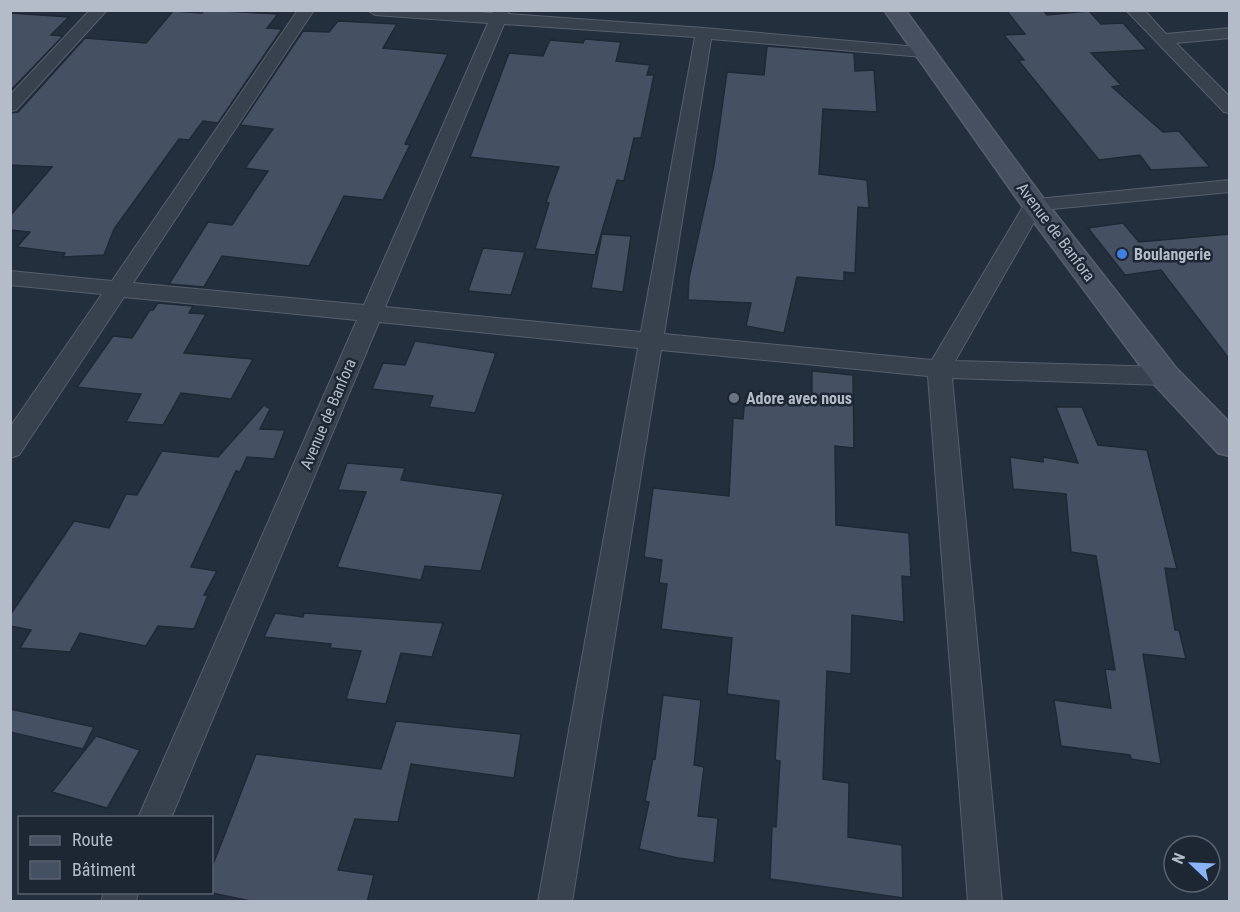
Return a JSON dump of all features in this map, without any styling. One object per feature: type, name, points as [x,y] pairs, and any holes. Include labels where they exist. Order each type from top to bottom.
[{"type":"main road","name":"Avenue de Banfora","points":[[894,10],[1034,204],[1165,375],[1230,444]]},
{"type":"street","points":[[10,106],[99,10]]},
{"type":"street","points":[[10,448],[306,10]]},
{"type":"street","points":[[375,10],[500,15],[923,52]]},
{"type":"street","points":[[1134,10],[1230,108]]},
{"type":"street","name":"Avenue de Banfora","points":[[155,816],[500,15]]},
{"type":"street","points":[[555,902],[704,33]]},
{"type":"street","points":[[1162,39],[1230,33]]},
{"type":"street","points":[[985,902],[939,369],[1034,204],[1230,186]]},
{"type":"street","points":[[10,278],[939,369],[1165,375]]},
{"type":"building","points":[[204,10],[278,14],[267,28],[282,29],[218,123],[203,121],[189,140],[179,139],[114,229],[104,255],[63,257],[65,253],[17,247],[30,232],[10,230],[10,216],[52,167],[10,165],[10,113],[18,112],[85,38],[146,43],[173,11],[202,13]]},
{"type":"building","points":[[1006,10],[1043,10],[1047,15],[1089,11],[1101,24],[1123,23],[1147,50],[1091,53],[1121,85],[1112,87],[1163,132],[1179,131],[1210,167],[1151,170],[1140,155],[1099,160],[1018,60],[1024,60],[1004,35],[1025,34]]},
{"type":"building","points":[[10,13],[69,17],[51,35],[63,36],[10,91]]},
{"type":"building","points":[[338,21],[397,24],[383,48],[448,54],[405,144],[410,145],[383,200],[344,196],[309,266],[222,256],[204,287],[169,284],[208,222],[232,225],[268,171],[245,168],[273,129],[240,125],[303,31],[329,32]]},
{"type":"building","points":[[585,39],[621,42],[616,61],[650,65],[647,75],[654,75],[641,138],[634,138],[624,181],[617,180],[595,255],[535,249],[549,203],[546,202],[559,167],[470,157],[509,53],[543,56],[550,40],[583,43]]},
{"type":"building","points":[[767,46],[854,53],[855,71],[874,70],[877,112],[823,109],[819,174],[867,180],[869,208],[858,207],[855,273],[844,272],[844,281],[797,277],[784,333],[746,326],[751,303],[688,300],[689,278],[714,165],[727,72],[764,75]]},
{"type":"building","points":[[1123,223],[1139,242],[1230,234],[1230,360],[1161,270],[1125,275],[1088,228]]},
{"type":"building","points":[[602,234],[631,236],[623,292],[591,288]]},
{"type":"building","points":[[483,248],[525,252],[511,295],[468,291]]},
{"type":"building","points":[[158,303],[193,306],[189,313],[206,314],[184,353],[253,359],[231,399],[181,393],[163,425],[126,422],[141,394],[77,387],[113,336],[132,338],[150,310],[153,310]]},
{"type":"building","points":[[415,341],[496,353],[475,413],[429,407],[433,396],[372,389],[383,363],[405,365]]},
{"type":"building","points":[[812,371],[853,375],[854,448],[835,446],[836,525],[909,533],[911,577],[902,576],[904,622],[852,615],[851,674],[827,671],[823,779],[849,783],[848,837],[902,845],[903,898],[770,879],[772,826],[776,827],[780,761],[775,760],[779,701],[727,694],[732,638],[661,629],[667,584],[659,583],[662,560],[644,557],[653,488],[729,496],[733,418],[743,419],[745,397],[812,403]]},
{"type":"building","points":[[264,405],[270,409],[260,429],[285,430],[274,459],[247,457],[240,472],[236,471],[191,567],[217,571],[204,595],[208,595],[194,629],[158,626],[146,646],[80,633],[70,652],[20,648],[31,630],[10,626],[10,615],[74,521],[109,528],[126,494],[137,495],[162,451],[218,457]]},
{"type":"building","points":[[1056,407],[1082,407],[1098,445],[1147,450],[1177,569],[1165,568],[1175,630],[1179,630],[1186,659],[1143,654],[1161,764],[1131,759],[1130,755],[1061,746],[1054,700],[1111,708],[1105,669],[1115,670],[1096,556],[1071,552],[1066,494],[1013,489],[1010,457],[1043,462],[1043,457],[1078,463]]},
{"type":"building","points":[[347,463],[405,468],[401,480],[503,494],[481,571],[425,566],[421,580],[337,567],[366,492],[338,490]]},
{"type":"building","points":[[275,613],[303,617],[304,613],[443,623],[432,657],[401,653],[386,704],[346,699],[361,651],[330,648],[331,644],[264,637]]},
{"type":"building","points":[[663,695],[701,700],[694,765],[704,767],[698,816],[718,818],[714,863],[639,849],[649,802],[645,801],[653,758],[655,759]]},
{"type":"building","points":[[10,709],[94,727],[83,749],[10,732]]},
{"type":"building","points":[[396,721],[521,734],[514,778],[411,764],[398,822],[355,819],[338,870],[374,875],[367,902],[255,902],[213,893],[213,864],[256,754],[381,769]]},
{"type":"building","points":[[96,736],[140,750],[107,808],[52,792]]},
{"type":"place","name":"Boulangerie","points":[[1122,254]]},
{"type":"place","name":"Adore avec nous","points":[[734,398]]}]
